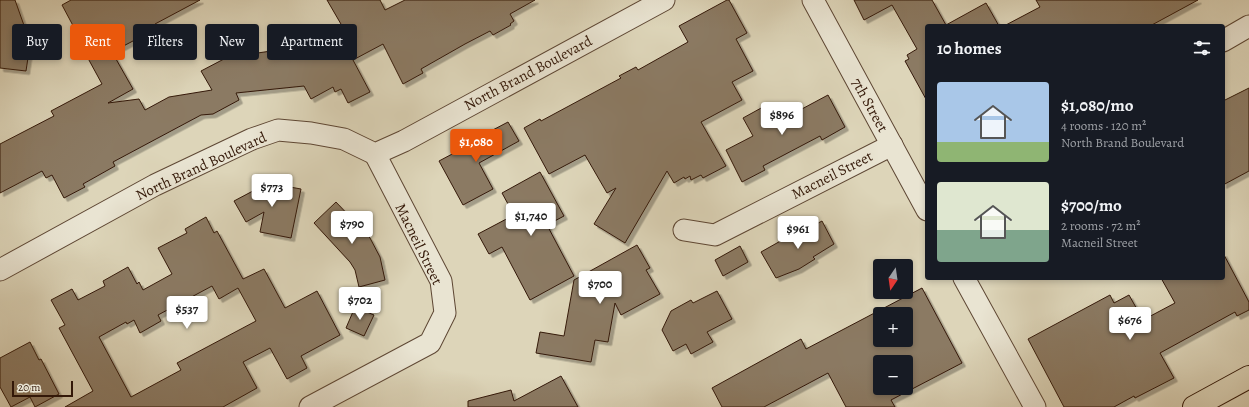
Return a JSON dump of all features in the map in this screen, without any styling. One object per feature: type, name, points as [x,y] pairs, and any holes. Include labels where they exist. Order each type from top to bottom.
[{"type":"main road","points":[[1194,407],[1249,377]]},
{"type":"street","name":"North Brand Boulevard","points":[[0,270],[156,185],[252,139],[278,130],[311,133],[344,139],[375,154],[404,141],[664,0]]},
{"type":"street","name":"7th Street","points":[[813,0],[925,206]]},
{"type":"street","points":[[1225,40],[1249,26]]},
{"type":"street","name":"Macneil Street","points":[[684,230],[715,235],[892,145]]},
{"type":"street","name":"Macneil Street","points":[[310,407],[430,343],[445,313],[440,281],[375,154]]},
{"type":"street","points":[[965,280],[1035,407]]},
{"type":"building","points":[[0,0],[15,0],[24,24],[12,24],[12,60],[28,60],[26,71],[0,68]]},
{"type":"building","points":[[71,0],[200,0],[155,24],[133,24],[133,41],[125,45],[125,24],[72,24],[62,5]]},
{"type":"building","points":[[327,0],[380,0],[385,10],[405,0],[535,0],[510,14],[514,21],[510,24],[511,25],[493,35],[490,31],[465,44],[421,69],[423,73],[403,84],[383,44],[357,58],[357,24],[341,24]]},
{"type":"building","points":[[729,0],[747,33],[736,39],[753,71],[732,82],[742,100],[701,122],[726,166],[703,178],[701,175],[691,180],[690,176],[685,179],[684,177],[674,183],[667,171],[625,243],[594,224],[616,188],[607,193],[585,155],[549,174],[524,128],[540,119],[541,121],[621,78],[619,76],[636,67],[638,70],[688,42],[679,26]]},
{"type":"building","points":[[854,0],[932,0],[945,24],[925,24],[925,97],[905,61],[909,59],[907,55],[917,49],[892,5],[864,20]]},
{"type":"building","points":[[1036,0],[1198,0],[1154,24],[1008,24],[1040,7]]},
{"type":"building","points":[[986,3],[998,24],[948,24]]},
{"type":"building","points":[[267,52],[267,60],[353,60],[370,92],[348,103],[341,89],[335,92],[333,87],[311,99],[304,86],[236,93],[239,100],[213,114],[201,115],[113,162],[115,166],[83,184],[85,187],[64,198],[52,175],[46,178],[42,171],[0,193],[0,144],[54,116],[51,111],[102,84],[89,60],[117,60],[133,89],[108,103],[139,99],[145,110],[169,97],[212,90],[201,71],[222,60],[259,60],[259,53]]},
{"type":"building","points":[[1249,88],[1249,171],[1225,184],[1225,100]]},
{"type":"building","points":[[828,95],[845,127],[822,140],[820,136],[763,166],[765,170],[742,182],[726,150],[753,136],[743,118],[763,107],[772,125]]},
{"type":"building","points":[[508,122],[519,141],[479,163],[493,189],[463,205],[439,161],[490,134],[489,132]]},
{"type":"building","points":[[540,172],[564,216],[547,225],[574,276],[530,300],[502,247],[489,254],[478,234],[514,215],[502,193]]},
{"type":"building","points":[[268,183],[301,189],[291,238],[260,232],[264,212],[246,222],[234,201]]},
{"type":"building","points":[[336,202],[370,238],[380,257],[385,280],[359,287],[355,270],[350,262],[314,223]]},
{"type":"building","points":[[206,217],[214,233],[217,231],[243,279],[264,269],[285,308],[317,291],[340,335],[301,356],[307,368],[287,379],[270,348],[243,362],[257,388],[223,407],[65,407],[93,391],[59,328],[65,325],[51,300],[72,289],[78,300],[105,286],[103,281],[128,267],[137,284],[139,282],[143,290],[172,274],[158,248],[187,233],[185,229]],"holes":[[[212,286],[219,299],[238,288],[256,321],[177,363],[181,370],[131,397],[99,337],[126,322],[127,324],[134,320],[140,333],[161,321],[158,315]]]},
{"type":"building","points":[[822,221],[834,244],[813,257],[815,259],[799,269],[776,278],[761,252],[807,226],[809,228]]},
{"type":"building","points":[[637,245],[650,268],[646,270],[660,294],[621,315],[615,303],[608,342],[595,340],[591,362],[536,353],[540,332],[564,336],[574,280]]},
{"type":"building","points":[[740,246],[748,262],[723,276],[715,260]]},
{"type":"building","points":[[1225,257],[1249,302],[1249,310],[1237,316],[1235,312],[1160,353],[1174,378],[1135,398],[1134,396],[1114,407],[1064,407],[1028,339],[1110,295],[1114,303],[1129,295],[1143,320],[1175,303],[1162,280],[1225,280]]},
{"type":"building","points":[[922,288],[962,363],[913,389],[913,355],[873,355],[873,395],[901,395],[891,400],[895,407],[846,407],[828,373],[764,407],[722,407],[712,388],[801,339],[806,349],[873,314],[873,347],[913,347],[913,307],[886,307],[901,299],[913,299],[913,293]]},
{"type":"building","points":[[717,291],[732,319],[707,332],[713,342],[691,354],[686,344],[673,351],[662,330],[671,311],[691,300],[693,303]]},
{"type":"building","points":[[355,307],[374,315],[364,336],[346,328]]},
{"type":"building","points":[[30,342],[39,360],[41,359],[59,394],[35,407],[30,397],[11,407],[0,387],[0,358]]},
{"type":"building","points":[[561,376],[578,407],[468,407],[468,401],[511,390],[514,401]]}]
